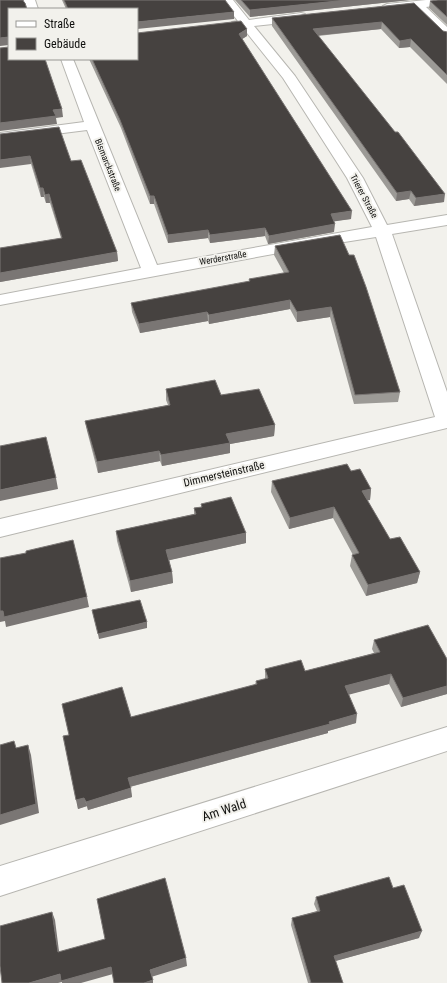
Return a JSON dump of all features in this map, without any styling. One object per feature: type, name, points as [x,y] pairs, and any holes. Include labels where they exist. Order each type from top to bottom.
[{"type":"street","name":"Trierer Straße","points":[[227,0],[288,76],[355,178],[382,230],[447,421]]},
{"type":"street","points":[[378,9],[447,2]]},
{"type":"street","points":[[417,5],[447,34]]},
{"type":"street","points":[[223,26],[316,16]]},
{"type":"street","name":"Bismarckstraße","points":[[67,60],[151,271]]},
{"type":"street","points":[[0,137],[92,125]]},
{"type":"street","name":"Werderstraße","points":[[0,300],[151,271],[447,220]]},
{"type":"street","name":"Dimmersteinstraße","points":[[0,528],[447,421]]},
{"type":"street","name":"Am Wald","points":[[0,881],[447,739]]},
{"type":"building","points":[[0,0],[23,0],[27,8],[8,8],[8,37],[0,38]]},
{"type":"building","points":[[64,0],[225,0],[234,12],[138,22],[138,8],[68,8]]},
{"type":"building","points":[[241,0],[347,0],[250,10]]},
{"type":"building","points":[[447,0],[447,17],[430,1]]},
{"type":"building","points":[[414,3],[443,31],[447,32],[447,75],[411,39],[400,41],[382,22],[313,29],[395,132],[398,132],[445,194],[416,198],[411,191],[397,193],[272,18]]},
{"type":"building","points":[[241,21],[247,29],[239,34],[352,211],[331,214],[335,224],[269,236],[265,228],[210,235],[208,230],[168,235],[154,196],[150,196],[120,120],[92,60],[138,60],[138,33]]},
{"type":"building","points":[[8,47],[8,60],[45,60],[62,109],[53,110],[56,116],[0,123],[0,48]]},
{"type":"building","points":[[59,127],[71,161],[81,160],[117,252],[0,273],[0,248],[62,238],[49,194],[45,195],[43,188],[40,188],[30,156],[0,160],[0,134]]},
{"type":"building","points":[[340,235],[349,255],[354,255],[400,392],[355,395],[331,307],[297,312],[290,300],[209,315],[207,312],[139,324],[131,303],[250,281],[249,279],[289,272],[275,246]]},
{"type":"building","points":[[215,380],[221,395],[259,389],[275,425],[226,434],[230,443],[161,455],[159,451],[97,462],[85,421],[170,405],[166,389]]},
{"type":"building","points":[[46,437],[56,478],[0,490],[0,446]]},
{"type":"building","points":[[347,464],[351,471],[360,469],[371,489],[362,491],[390,539],[400,537],[420,572],[368,585],[352,555],[359,553],[334,507],[290,518],[272,481]]},
{"type":"building","points":[[231,497],[246,533],[166,550],[172,572],[130,581],[116,531],[196,514],[194,508],[202,507],[201,504]]},
{"type":"building","points":[[73,540],[87,597],[4,617],[3,611],[0,611],[0,558],[26,553],[26,551]]},
{"type":"building","points":[[140,600],[147,622],[98,634],[92,610]]},
{"type":"building","points":[[428,625],[447,659],[447,686],[403,698],[391,674],[345,686],[357,714],[329,722],[330,724],[128,778],[131,788],[86,802],[84,798],[76,800],[63,736],[69,735],[62,704],[122,687],[131,717],[257,684],[256,681],[268,678],[265,669],[301,660],[305,671],[380,652],[374,640]]},
{"type":"building","points":[[14,741],[16,748],[28,745],[36,804],[0,815],[0,745]]},
{"type":"building","points":[[389,877],[393,888],[404,885],[422,931],[334,956],[343,983],[311,983],[292,918],[320,911],[316,897]]},
{"type":"building","points":[[165,878],[186,958],[150,970],[153,980],[144,983],[114,983],[111,967],[61,981],[60,974],[29,983],[2,983],[0,966],[0,926],[52,912],[58,952],[105,939],[97,899]]}]
